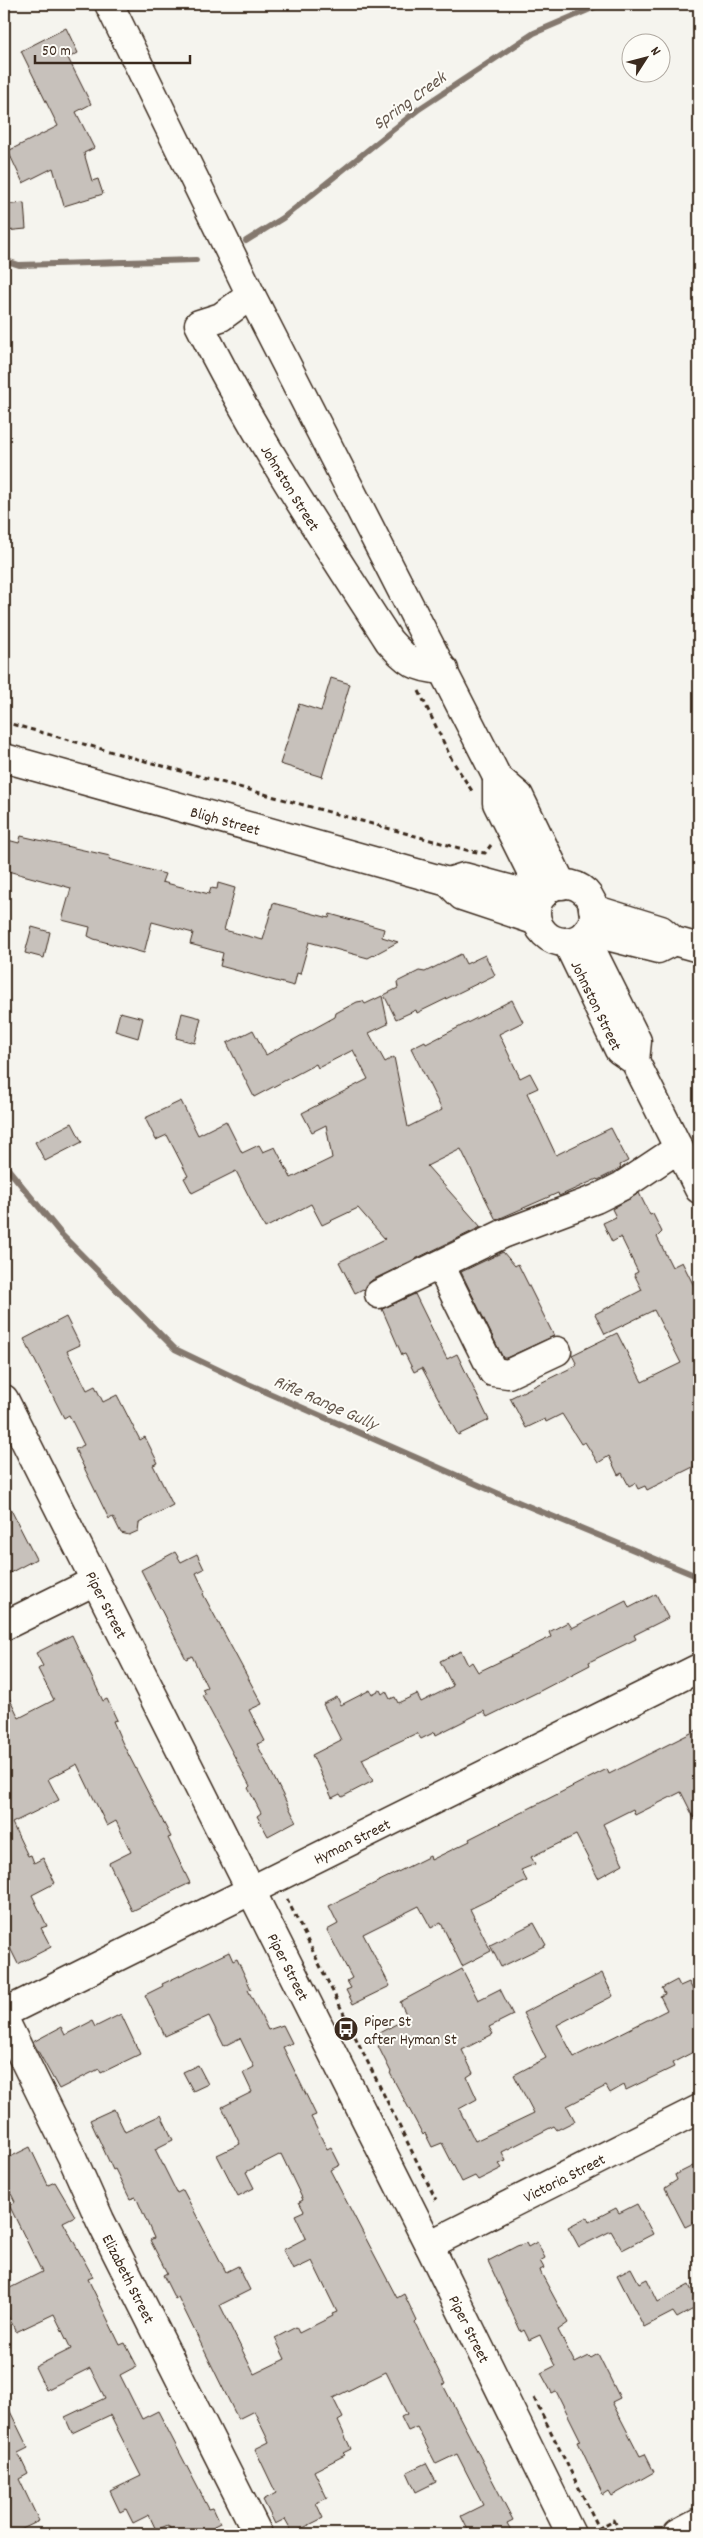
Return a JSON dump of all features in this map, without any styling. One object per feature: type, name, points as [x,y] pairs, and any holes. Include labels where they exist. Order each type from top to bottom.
[{"type":"street","points":[[109,4],[251,295],[444,670],[497,778],[519,796],[545,900],[540,928],[551,939],[583,929],[658,949],[686,945]]},
{"type":"street","name":"Johnston Street","points":[[251,295],[221,317],[199,324],[218,361],[287,482],[388,641],[407,661],[424,668],[444,670]]},
{"type":"street","name":"Bligh Street","points":[[4,758],[448,882],[462,896],[545,900]]},
{"type":"street","points":[[497,778],[497,803],[545,900]]},
{"type":"street","points":[[485,882],[507,864],[513,835]]},
{"type":"street","name":"Bligh Street","points":[[448,882],[464,877],[545,900]]},
{"type":"street","name":"Johnston Street","points":[[545,900],[579,888],[586,894],[583,929],[637,1041],[636,1062],[699,1189]]},
{"type":"street","points":[[379,1294],[503,1234],[613,1191],[679,1148]]},
{"type":"street","points":[[440,1265],[493,1372],[508,1374],[557,1351]]},
{"type":"street","name":"Piper Street","points":[[4,1399],[252,1892],[441,2239],[571,2534]]},
{"type":"street","points":[[4,1626],[95,1582]]},
{"type":"street","name":"Hyman Street","points":[[4,2013],[252,1892],[699,1668]]},
{"type":"street","name":"Elizabeth Street","points":[[4,2019],[72,2157],[100,2220],[258,2534]]},
{"type":"street","name":"Victoria Street","points":[[441,2239],[699,2109]]},
{"type":"street","points":[[678,2534],[699,2523]]},
{"type":"path","points":[[4,722],[470,851],[485,853],[496,839],[497,830],[513,835]]},
{"type":"path","points":[[293,1896],[286,1899],[441,2239]]},
{"type":"path","points":[[530,2392],[599,2528],[614,2520],[621,2534]]},
{"type":"building","points":[[66,28],[78,53],[68,58],[91,104],[76,112],[94,148],[84,153],[92,181],[98,179],[103,194],[64,206],[53,168],[23,183],[8,151],[58,126],[21,51]]},
{"type":"building","points":[[24,203],[26,229],[5,231],[4,205]]},
{"type":"building","points":[[331,678],[350,684],[322,777],[280,764],[299,704],[321,711]]},
{"type":"building","points":[[21,836],[110,856],[109,859],[165,874],[162,882],[209,894],[211,888],[217,889],[218,883],[235,888],[224,930],[263,940],[273,903],[329,918],[330,914],[384,929],[382,937],[398,942],[368,958],[309,942],[300,974],[297,973],[294,986],[220,966],[223,953],[190,944],[193,933],[152,922],[144,953],[94,939],[88,936],[90,927],[62,920],[71,888],[4,870],[4,839],[19,843]]},
{"type":"building","points":[[32,927],[50,932],[44,958],[25,953]]},
{"type":"building","points":[[461,954],[466,964],[485,955],[495,975],[417,1013],[416,1010],[396,1019],[384,995],[398,988],[397,982],[419,971],[425,972]]},
{"type":"building","points":[[382,996],[388,1024],[369,1033],[385,1062],[394,1057],[408,1127],[442,1110],[411,1048],[425,1041],[426,1044],[512,1000],[523,1022],[499,1034],[520,1078],[530,1073],[538,1088],[527,1093],[556,1155],[611,1128],[628,1161],[620,1165],[621,1168],[598,1180],[559,1196],[558,1193],[496,1220],[461,1149],[427,1166],[481,1227],[372,1280],[364,1290],[355,1293],[339,1262],[385,1239],[358,1208],[322,1225],[311,1204],[265,1228],[236,1171],[192,1193],[184,1178],[188,1176],[167,1135],[156,1140],[145,1118],[181,1101],[198,1135],[226,1121],[242,1153],[259,1145],[263,1152],[275,1147],[291,1178],[332,1158],[326,1125],[312,1132],[302,1113],[368,1079],[353,1050],[318,1068],[316,1064],[254,1097],[227,1043],[253,1030],[266,1055],[335,1017],[336,1013],[357,1002],[363,1001],[365,1004]]},
{"type":"building","points":[[120,1012],[143,1018],[138,1038],[115,1031]]},
{"type":"building","points":[[182,1013],[201,1018],[195,1043],[176,1038]]},
{"type":"building","points":[[72,1123],[82,1142],[45,1161],[35,1142]]},
{"type":"building","points":[[639,1193],[650,1215],[653,1214],[662,1232],[657,1237],[672,1267],[682,1262],[699,1296],[699,1464],[647,1490],[645,1486],[638,1489],[635,1483],[629,1486],[622,1473],[618,1475],[609,1456],[598,1463],[585,1442],[581,1444],[562,1414],[546,1422],[545,1419],[526,1428],[510,1398],[577,1365],[572,1355],[617,1333],[642,1382],[681,1363],[654,1310],[605,1334],[595,1314],[642,1290],[634,1274],[638,1272],[621,1237],[612,1242],[603,1223],[616,1217],[612,1209]]},
{"type":"building","points":[[503,1252],[515,1266],[518,1264],[554,1336],[506,1358],[503,1358],[461,1272]]},
{"type":"building","points":[[415,1294],[447,1359],[457,1354],[489,1420],[458,1435],[422,1368],[414,1372],[405,1354],[402,1355],[382,1309]]},
{"type":"building","points":[[66,1317],[80,1345],[67,1351],[87,1390],[95,1386],[103,1402],[117,1395],[140,1440],[145,1437],[158,1463],[153,1465],[173,1505],[139,1523],[138,1531],[129,1535],[121,1533],[113,1517],[109,1519],[75,1449],[84,1445],[69,1415],[64,1418],[24,1339]]},
{"type":"building","points":[[4,1496],[36,1559],[4,1576]]},
{"type":"building","points":[[175,1552],[181,1562],[197,1554],[204,1569],[196,1573],[205,1592],[203,1594],[262,1704],[249,1710],[265,1741],[257,1744],[296,1821],[268,1836],[257,1816],[261,1813],[248,1788],[250,1786],[202,1695],[205,1694],[202,1689],[207,1687],[192,1656],[186,1659],[141,1570]]},
{"type":"building","points":[[656,1594],[668,1618],[634,1635],[636,1639],[589,1662],[590,1665],[487,1717],[484,1711],[436,1735],[435,1732],[421,1739],[417,1733],[362,1759],[373,1781],[342,1797],[340,1794],[332,1798],[312,1755],[341,1740],[323,1704],[337,1697],[341,1705],[370,1690],[372,1694],[380,1690],[382,1694],[386,1691],[390,1699],[395,1697],[398,1703],[417,1694],[421,1702],[453,1686],[440,1661],[461,1651],[468,1665],[472,1662],[478,1672],[551,1637],[549,1632],[568,1622],[572,1628],[626,1601],[629,1608]]},
{"type":"building","points":[[72,1635],[103,1701],[107,1699],[117,1720],[113,1721],[122,1742],[171,1837],[168,1838],[190,1883],[132,1911],[109,1863],[131,1852],[116,1821],[107,1826],[77,1764],[48,1779],[59,1800],[12,1823],[28,1856],[31,1855],[34,1863],[43,1858],[55,1883],[32,1895],[47,1926],[41,1928],[51,1947],[18,1964],[4,1936],[4,1687],[19,1718],[54,1700],[38,1669],[43,1666],[36,1653]]},
{"type":"building","points":[[699,1729],[699,1828],[681,1792],[635,1815],[633,1809],[603,1824],[623,1864],[598,1878],[576,1835],[531,1857],[535,1864],[521,1870],[527,1881],[470,1909],[491,1951],[462,1966],[441,1923],[431,1928],[419,1906],[363,1934],[390,1986],[353,2004],[346,1990],[351,1988],[347,1981],[352,1978],[327,1930],[338,1924],[329,1906],[430,1856],[431,1860],[470,1841],[469,1839],[607,1769],[609,1774]]},
{"type":"building","points":[[534,1923],[546,1945],[501,1967],[490,1945]]},
{"type":"building","points":[[229,1952],[233,1961],[237,1959],[251,1989],[248,1990],[268,2030],[283,2025],[292,2043],[283,2047],[316,2115],[311,2117],[327,2149],[331,2147],[340,2165],[330,2170],[397,2298],[404,2294],[417,2321],[415,2323],[445,2384],[443,2385],[513,2520],[507,2523],[513,2534],[470,2534],[461,2516],[483,2505],[457,2454],[436,2464],[417,2427],[408,2431],[401,2417],[407,2414],[386,2372],[333,2398],[343,2418],[338,2421],[351,2449],[343,2453],[345,2455],[314,2471],[327,2498],[316,2503],[323,2518],[293,2533],[285,2519],[275,2524],[263,2500],[276,2493],[255,2449],[269,2442],[254,2411],[238,2419],[178,2297],[175,2299],[163,2275],[167,2273],[150,2240],[154,2238],[136,2197],[130,2199],[115,2169],[113,2170],[90,2120],[114,2109],[125,2132],[161,2115],[173,2140],[155,2149],[177,2193],[183,2190],[226,2272],[238,2266],[250,2290],[220,2305],[254,2374],[285,2359],[275,2338],[296,2327],[299,2333],[333,2316],[332,2314],[337,2312],[312,2261],[293,2270],[283,2250],[306,2238],[295,2215],[304,2211],[299,2202],[303,2200],[281,2154],[246,2172],[254,2188],[238,2196],[217,2155],[240,2144],[222,2107],[252,2092],[243,2073],[254,2067],[240,2038],[224,2046],[209,2016],[165,2036],[145,1995],[163,1986],[162,1984]]},
{"type":"building","points":[[462,1969],[478,2000],[500,1989],[513,2015],[489,2027],[493,2034],[462,2050],[473,2073],[467,2077],[477,2099],[459,2109],[475,2141],[534,2113],[514,2075],[546,2058],[523,2013],[602,1973],[613,1996],[557,2025],[574,2057],[667,2010],[660,1996],[665,1994],[662,1988],[677,1980],[680,1986],[689,1982],[699,2002],[699,2049],[672,2063],[674,2067],[626,2090],[624,2085],[610,2093],[606,2086],[567,2106],[575,2121],[557,2130],[554,2126],[502,2152],[506,2161],[499,2164],[502,2168],[478,2180],[475,2176],[462,2182],[442,2143],[432,2147],[425,2133],[423,2135],[390,2073],[378,2046],[382,2044],[377,2034],[408,2018],[400,2002]]},
{"type":"building","points":[[121,2014],[140,2054],[101,2073],[99,2069],[59,2089],[33,2042],[61,2027],[65,2035],[92,2021],[95,2027]]},
{"type":"building","points":[[198,2065],[208,2084],[193,2091],[183,2072]]},
{"type":"building","points":[[30,2147],[48,2185],[55,2182],[75,2216],[63,2222],[93,2277],[88,2279],[120,2345],[125,2343],[137,2366],[120,2375],[142,2419],[158,2411],[209,2509],[213,2508],[220,2523],[214,2526],[219,2534],[173,2534],[168,2525],[156,2530],[149,2515],[133,2523],[126,2509],[120,2512],[110,2491],[141,2476],[110,2415],[72,2433],[65,2417],[105,2398],[90,2368],[46,2390],[35,2367],[71,2349],[54,2314],[16,2332],[4,2307],[4,2291],[42,2272],[9,2205],[15,2202],[4,2179],[4,2160]]},
{"type":"building","points":[[693,2166],[699,2177],[699,2220],[685,2227],[665,2188],[677,2180],[675,2175]]},
{"type":"building","points":[[637,2204],[653,2234],[622,2250],[611,2231],[579,2247],[568,2227],[587,2217],[589,2222],[616,2208],[619,2213]]},
{"type":"building","points":[[537,2242],[545,2258],[540,2261],[544,2268],[540,2270],[541,2273],[568,2323],[558,2330],[575,2363],[598,2354],[620,2398],[612,2402],[640,2456],[645,2454],[654,2472],[612,2496],[609,2491],[603,2495],[578,2442],[581,2441],[556,2391],[552,2393],[541,2373],[555,2366],[540,2335],[529,2340],[524,2330],[521,2332],[488,2261],[517,2246],[526,2243],[528,2247]]},
{"type":"building","points":[[631,2268],[639,2283],[647,2279],[658,2302],[689,2285],[699,2306],[677,2318],[673,2312],[644,2327],[617,2275]]},
{"type":"building","points":[[4,2399],[28,2448],[18,2453],[28,2474],[19,2479],[39,2521],[12,2534],[4,2534]]},
{"type":"building","points":[[426,2463],[436,2482],[416,2492],[407,2472]]},
{"type":"waterway","name":"Spring Creek","points":[[246,241],[283,218],[419,109],[534,33],[602,4]]},
{"type":"waterway","name":"Spring Creek","points":[[4,260],[19,265],[196,260]]},
{"type":"waterway","name":"Rifle Range Gully","points":[[4,1164],[62,1235],[175,1349],[246,1383],[506,1497],[699,1577]]},
{"type":"place","name":"Piper St after Hyman St","points":[[346,2029]]}]
